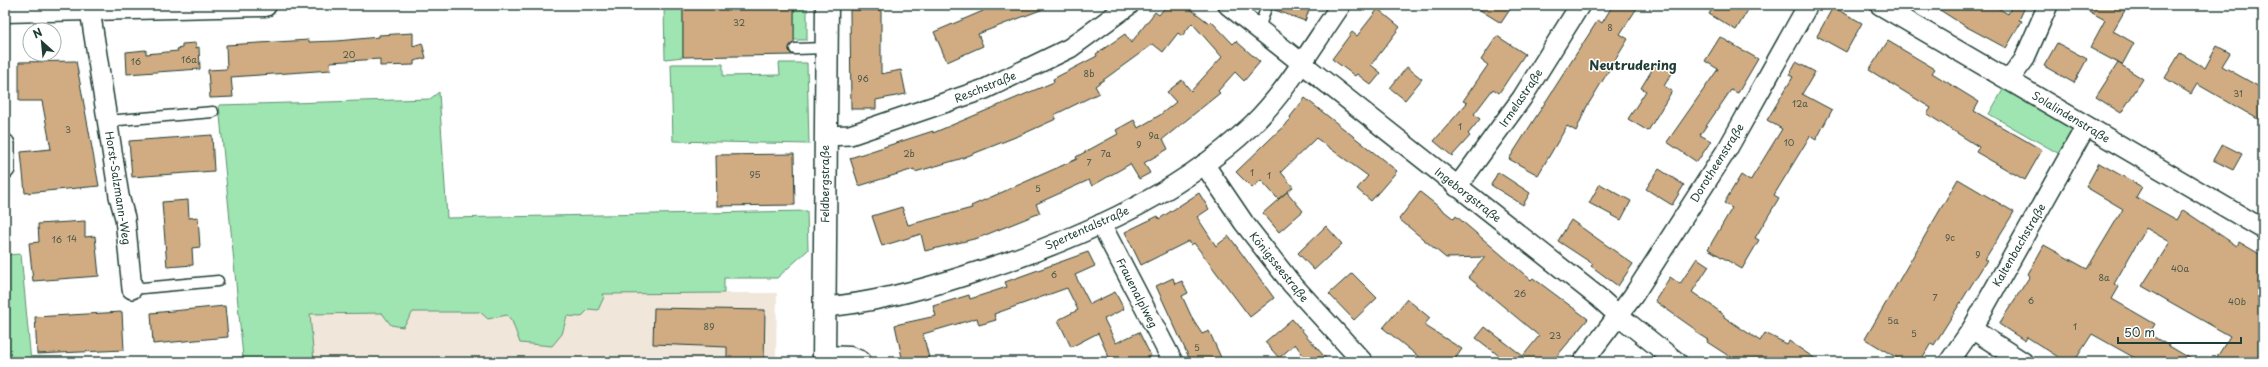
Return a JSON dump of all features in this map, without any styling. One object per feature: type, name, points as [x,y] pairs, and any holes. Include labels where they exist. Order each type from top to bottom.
[{"type":"street","points":[[5,11],[265,5]]},
{"type":"street","name":"Feldbergstraße","points":[[824,360],[827,5]]},
{"type":"street","name":"Reschstraße","points":[[826,136],[850,134],[864,130],[985,89],[1070,48],[1129,5]]},
{"type":"street","name":"Ingeborgstraße","points":[[1228,5],[1598,297],[1677,362]]},
{"type":"street","name":"Spertentalstraße","points":[[825,307],[850,305],[936,285],[998,265],[1101,224],[1152,197],[1204,164],[1252,124],[1301,62],[1341,5]]},
{"type":"street","name":"Irmelastraße","points":[[1457,187],[1522,98],[1580,5]]},
{"type":"street","name":"Dorotheenstraße","points":[[1583,362],[1633,296],[1728,148],[1808,5]]},
{"type":"street","name":"Solalindenstraße","points":[[1880,5],[2263,229]]},
{"type":"street","points":[[2010,80],[2024,60],[2048,5]]},
{"type":"street","name":"Horst-Salzmann-Weg","points":[[90,10],[119,196],[125,218],[132,289]]},
{"type":"street","name":"Kaltenbachstraße","points":[[1949,362],[1972,329],[2086,126]]},
{"type":"street","points":[[5,144],[5,169]]},
{"type":"street","name":"Königsseestraße","points":[[1204,164],[1244,223],[1291,283],[1363,362]]},
{"type":"street","name":"Frauenalplweg","points":[[1101,224],[1173,362]]},
{"type":"street","points":[[1972,329],[2023,362]]},
{"type":"street","points":[[824,360],[850,358],[860,362]]},
{"type":"lane","points":[[1258,29],[1267,5]]},
{"type":"lane","points":[[794,49],[826,48]]},
{"type":"lane","name":"Horst-Salzmann-Weg","points":[[107,120],[213,112]]},
{"type":"lane","name":"Horst-Salzmann-Weg","points":[[132,289],[218,281]]},
{"type":"shaded area","points":[[644,293],[777,293],[776,362],[303,362],[299,300]]},
{"type":"green space","points":[[664,5],[683,5],[683,57],[665,59]]},
{"type":"green space","points":[[794,5],[807,5],[807,40],[794,40]]},
{"type":"green space","points":[[779,63],[807,63],[809,144],[673,141],[671,64],[723,64],[723,76],[780,75]]},
{"type":"green space","points":[[2004,88],[2078,129],[2063,156],[1989,114]]},
{"type":"green space","points":[[439,92],[447,218],[807,211],[808,250],[777,278],[724,278],[724,293],[603,294],[604,297],[598,310],[589,309],[581,317],[567,316],[562,334],[552,346],[520,343],[512,321],[507,315],[488,319],[480,312],[413,312],[403,327],[391,325],[382,313],[310,314],[314,362],[162,362],[243,357],[219,105],[430,99]]},
{"type":"green space","points":[[21,254],[31,362],[5,362],[5,255]]},
{"type":"building","points":[[683,5],[794,5],[794,43],[789,49],[790,53],[794,55],[683,57]]},
{"type":"building","points":[[980,5],[1051,6],[978,34],[983,46],[947,62],[934,32],[983,11]]},
{"type":"building","points":[[1167,5],[1185,5],[1209,23],[1211,21],[1233,44],[1236,41],[1260,62],[1244,81],[1235,72],[1218,91],[1220,93],[1163,139],[1168,149],[1144,163],[1150,173],[1139,179],[1130,164],[1092,186],[1089,180],[1036,204],[1040,213],[978,238],[925,251],[921,234],[882,246],[872,216],[902,207],[908,225],[972,208],[971,206],[1077,159],[1076,157],[1118,134],[1116,130],[1134,120],[1138,128],[1160,115],[1176,102],[1167,92],[1182,80],[1191,91],[1222,57],[1192,23],[1182,36],[1178,33],[1163,52],[1153,44],[1095,86],[1099,93],[1054,115],[1056,119],[960,159],[915,172],[914,169],[859,186],[850,158],[933,131],[933,133],[1054,82],[1053,79],[1097,56],[1096,54],[1125,34],[1131,43],[1155,12],[1159,15]]},
{"type":"building","points":[[1273,5],[1305,5],[1304,8],[1309,10],[1305,21],[1272,9]]},
{"type":"building","points":[[1472,5],[1513,5],[1501,23]]},
{"type":"building","points":[[1613,5],[1639,5],[1620,34],[1628,39],[1586,108],[1576,131],[1567,126],[1538,175],[1509,159],[1598,20],[1602,23]]},
{"type":"building","points":[[1714,5],[1751,5],[1736,30],[1709,14]]},
{"type":"building","points":[[1932,5],[1993,5],[2008,14],[2012,5],[2026,5],[2019,20],[2022,21],[2006,48],[1965,26]]},
{"type":"building","points":[[2078,5],[2128,5],[2113,31],[2134,43],[2122,65],[2090,48],[2105,20]]},
{"type":"building","points":[[1833,7],[1862,23],[1846,52],[1817,36]]},
{"type":"building","points":[[1378,9],[1400,27],[1371,65],[1381,73],[1371,85],[1357,74],[1355,76],[1332,59],[1352,32],[1357,36]]},
{"type":"building","points":[[850,10],[881,10],[881,74],[901,70],[906,94],[876,100],[876,109],[851,109]]},
{"type":"building","points":[[413,33],[413,46],[422,43],[426,58],[414,61],[414,65],[380,66],[380,59],[330,62],[331,70],[231,77],[233,97],[210,98],[208,70],[227,69],[226,45],[309,40],[309,42],[337,41],[379,37],[379,35]]},
{"type":"building","points":[[1497,36],[1525,54],[1499,93],[1493,89],[1474,114],[1480,119],[1468,134],[1470,136],[1452,156],[1434,141],[1467,103],[1463,101],[1488,65],[1481,60]]},
{"type":"building","points":[[1720,37],[1758,59],[1738,93],[1731,90],[1700,135],[1711,141],[1697,162],[1667,142],[1718,69],[1705,61]]},
{"type":"building","points":[[1888,41],[1935,69],[1932,73],[1979,102],[1974,111],[2042,150],[2025,180],[1976,152],[1979,147],[1927,114],[1931,108],[1869,70]]},
{"type":"building","points":[[196,43],[196,48],[199,47],[200,69],[127,74],[126,52],[146,50],[146,54],[178,51],[177,49],[182,48],[182,44]]},
{"type":"building","points":[[2057,43],[2087,59],[2074,83],[2044,66]]},
{"type":"building","points":[[2217,46],[2230,53],[2222,66],[2263,89],[2263,122],[2197,84],[2191,94],[2165,78],[2180,53],[2205,68]]},
{"type":"building","points":[[1658,60],[1674,70],[1664,86],[1672,91],[1648,131],[1628,119],[1646,91],[1641,88]]},
{"type":"building","points":[[76,61],[99,186],[25,193],[21,152],[51,149],[42,101],[19,101],[19,62]]},
{"type":"building","points":[[1796,62],[1815,72],[1802,94],[1832,110],[1816,140],[1810,136],[1774,195],[1779,198],[1755,238],[1759,240],[1742,269],[1708,249],[1732,208],[1724,203],[1741,175],[1750,181],[1782,129],[1767,120],[1793,77],[1789,75]]},
{"type":"building","points":[[2118,63],[2143,79],[2121,113],[2096,97]]},
{"type":"building","points":[[1407,67],[1422,79],[1405,100],[1390,88]]},
{"type":"building","points":[[1305,98],[1397,171],[1371,201],[1357,189],[1368,176],[1316,138],[1281,172],[1293,187],[1278,199],[1261,180],[1252,188],[1236,172],[1291,119],[1290,117]]},
{"type":"building","points":[[212,135],[214,171],[132,177],[129,141]]},
{"type":"building","points":[[2222,144],[2242,154],[2233,170],[2213,160]]},
{"type":"building","points":[[794,154],[795,205],[717,206],[716,155]]},
{"type":"building","points":[[2099,163],[2142,187],[2136,197],[2177,220],[2183,210],[2237,246],[2239,242],[2263,256],[2263,362],[2214,362],[2230,336],[2142,286],[2170,242],[2146,228],[2114,284],[2119,287],[2112,299],[2155,324],[2149,334],[2196,362],[2142,362],[2092,334],[2074,362],[2066,362],[2027,337],[2025,341],[1999,324],[2030,276],[2028,274],[2044,245],[2087,269],[2123,209],[2086,187]]},
{"type":"building","points":[[1659,169],[1684,185],[1672,205],[1646,189]]},
{"type":"building","points":[[1498,172],[1530,193],[1523,205],[1491,185]]},
{"type":"building","points":[[1958,179],[2014,212],[1985,259],[1987,260],[1934,345],[1931,343],[1920,362],[1904,362],[1865,339]]},
{"type":"building","points":[[1600,184],[1631,201],[1621,220],[1589,203]]},
{"type":"building","points":[[1287,192],[1303,211],[1279,232],[1263,213]]},
{"type":"building","points":[[1420,192],[1454,219],[1456,216],[1531,280],[1533,278],[1588,319],[1552,362],[1507,362],[1476,338],[1485,327],[1523,356],[1539,336],[1468,277],[1485,257],[1446,258],[1399,219]]},
{"type":"building","points":[[1199,193],[1209,209],[1197,217],[1216,246],[1229,236],[1274,298],[1250,317],[1194,243],[1191,245],[1189,241],[1141,265],[1125,232],[1158,216],[1159,219]]},
{"type":"building","points":[[188,200],[189,218],[198,217],[200,247],[192,248],[193,265],[167,267],[162,202]]},
{"type":"building","points":[[1571,220],[1633,264],[1618,286],[1591,266],[1593,264],[1558,241]]},
{"type":"building","points":[[85,221],[85,237],[95,236],[99,276],[33,281],[29,243],[39,242],[38,224]]},
{"type":"building","points":[[1326,226],[1342,244],[1314,270],[1298,253]]},
{"type":"building","points":[[1088,252],[1095,266],[1075,275],[1090,304],[1115,292],[1124,309],[1104,319],[1116,343],[1139,332],[1151,356],[1138,362],[1111,362],[1098,333],[1071,347],[1058,320],[1078,310],[1067,288],[994,314],[996,320],[979,325],[977,318],[923,334],[929,358],[903,362],[895,325],[936,316],[933,306],[969,295],[970,299],[1007,287],[1005,282]]},
{"type":"building","points":[[1697,258],[1709,266],[1692,292],[1724,315],[1724,317],[1760,341],[1765,333],[1787,344],[1789,341],[1820,362],[1738,362],[1707,342],[1708,340],[1695,332],[1696,330],[1655,301],[1670,277],[1680,284]]},
{"type":"building","points":[[1352,273],[1377,298],[1354,320],[1329,294]]},
{"type":"building","points":[[1173,278],[1175,284],[1182,281],[1188,293],[1182,296],[1193,320],[1202,334],[1209,331],[1223,362],[1191,362],[1156,286]]},
{"type":"building","points":[[1407,299],[1430,318],[1424,325],[1462,349],[1453,362],[1425,362],[1383,328]]},
{"type":"building","points":[[225,306],[228,337],[153,344],[151,313]]},
{"type":"building","points":[[654,308],[765,310],[764,362],[727,362],[727,347],[653,344]]},
{"type":"building","points":[[122,312],[124,350],[37,354],[35,317]]},
{"type":"building","points":[[1292,319],[1329,362],[1308,362],[1295,344],[1279,358],[1265,342]]},
{"type":"district","name":"Neutrudering","points":[[1633,65]]}]
